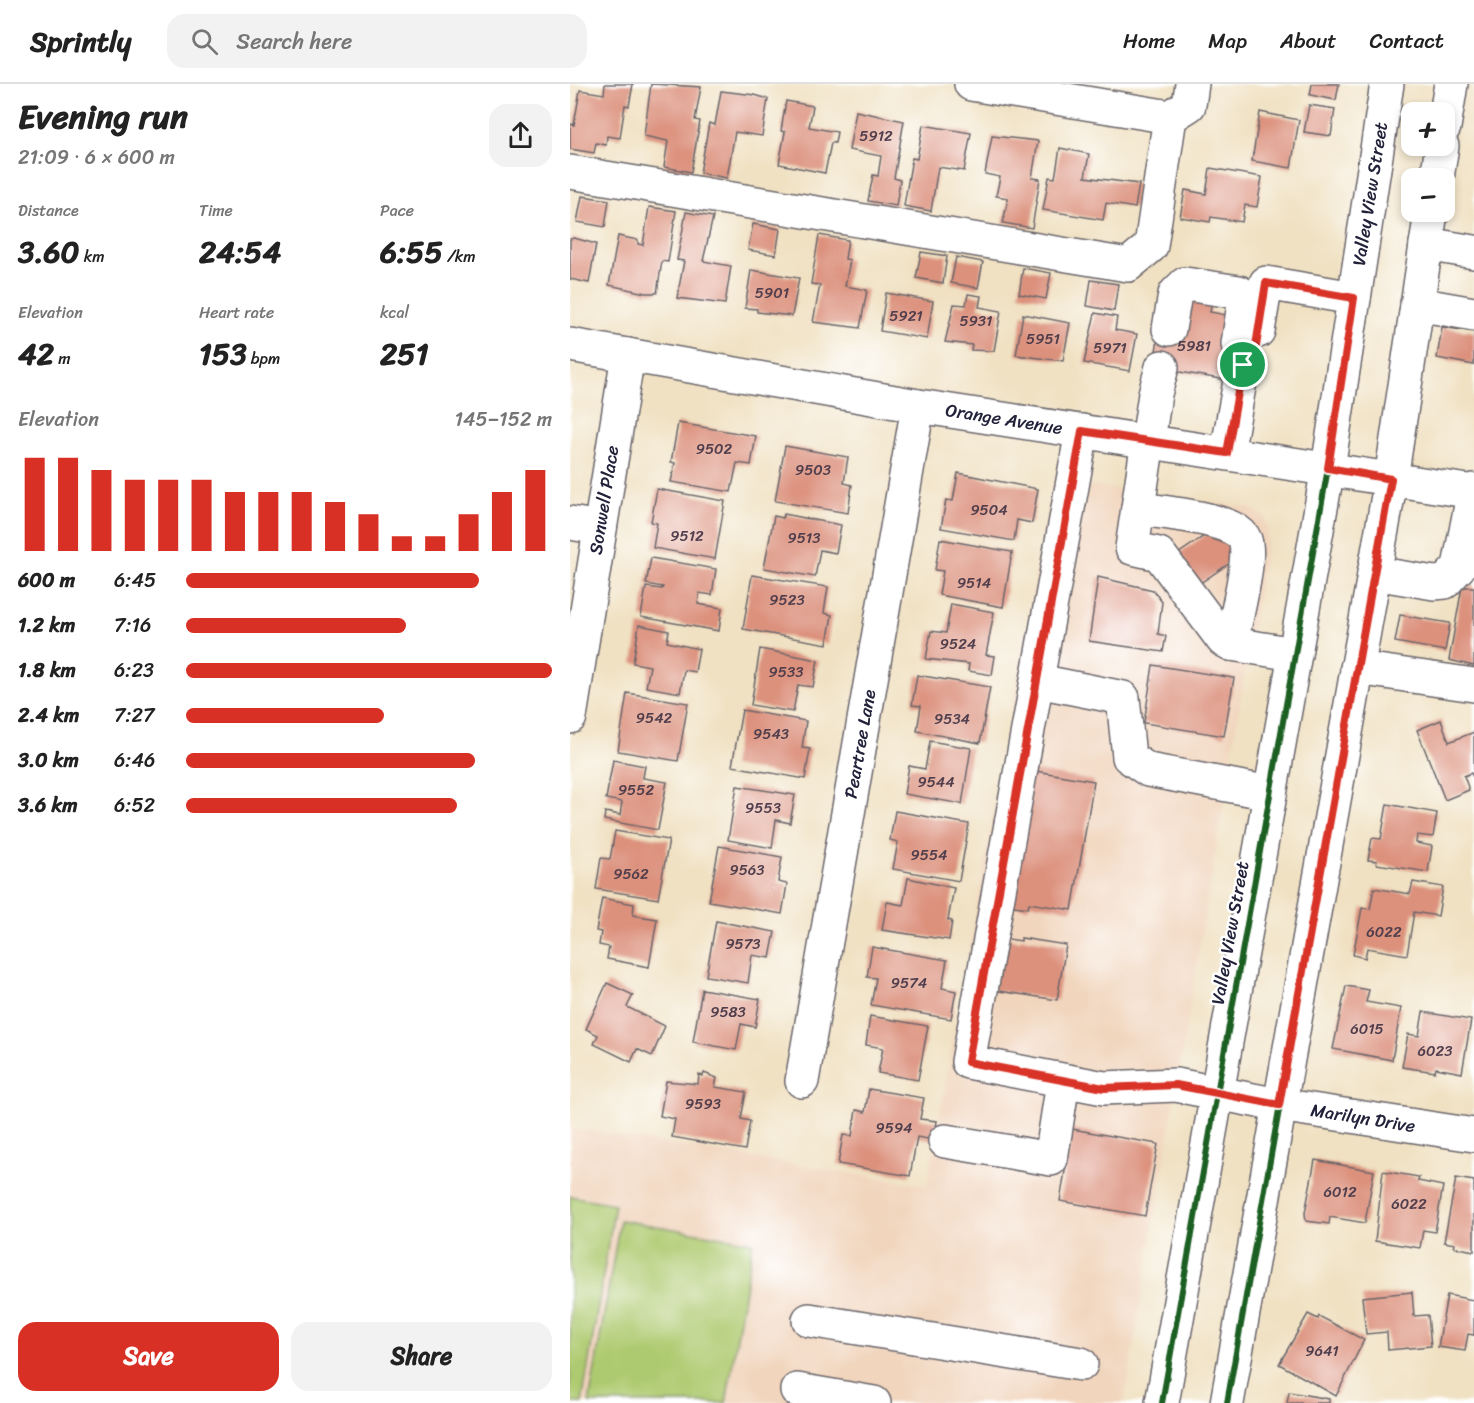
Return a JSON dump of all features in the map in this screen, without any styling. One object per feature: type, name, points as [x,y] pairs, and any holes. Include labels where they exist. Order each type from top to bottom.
[{"type":"main road","points":[[570,172],[1128,265],[1151,246],[1184,102],[971,84]]},
{"type":"main road","name":"Valley View Street","points":[[1162,1403],[1328,468],[1387,84]]},
{"type":"main road","points":[[1448,102],[1451,84]]},
{"type":"main road","points":[[1227,1403],[1391,479],[1429,222]]},
{"type":"main road","points":[[1426,244],[1474,252]]},
{"type":"main road","points":[[1243,365],[1256,346],[1266,283],[1354,298]]},
{"type":"main road","points":[[1169,329],[1175,294],[1185,284],[1239,292],[1245,297],[1238,344],[1243,365],[1227,453]]},
{"type":"main road","points":[[1417,304],[1474,314]]},
{"type":"main road","name":"Orange Avenue","points":[[570,345],[918,406],[1474,492]]},
{"type":"main road","name":"Sonwell Place","points":[[572,697],[585,525],[628,355]]},
{"type":"main road","points":[[1162,367],[1132,548],[1159,554],[1223,640],[1231,644],[1295,654]]},
{"type":"main road","name":"Peartree Lane","points":[[802,1082],[918,406]]},
{"type":"main road","points":[[1082,431],[1038,681],[1123,698],[1129,758],[1148,770],[1270,793]]},
{"type":"main road","points":[[1374,573],[1434,583],[1446,582],[1459,567],[1474,492]]},
{"type":"main road","points":[[1138,509],[1221,523],[1234,528],[1245,538],[1247,556],[1231,644]]},
{"type":"main road","points":[[1357,668],[1474,685]]},
{"type":"main road","name":"Marilyn Drive","points":[[1038,681],[968,1062],[1063,1082],[1104,1088],[1176,1085],[1279,1105],[1474,1135]]},
{"type":"main road","points":[[945,1141],[1051,1159],[1063,1082]]},
{"type":"main road","points":[[809,1320],[1081,1364]]},
{"type":"main road","points":[[797,1390],[874,1403]]},
{"type":"shaded area","points":[[1053,480],[1250,508],[1265,517],[1268,534],[1124,1403],[570,1403],[570,1128],[927,1186]]},
{"type":"green space","points":[[570,1196],[615,1204],[582,1403],[570,1403]]},
{"type":"green space","points":[[620,1220],[753,1242],[726,1403],[589,1403]]},
{"type":"building","points":[[605,84],[633,84],[629,106],[625,105],[620,138],[607,136],[606,145],[596,143],[594,153],[570,149],[570,124],[574,125],[580,90],[604,94]]},
{"type":"building","points":[[651,84],[701,87],[695,120],[700,121],[691,172],[664,167],[668,141],[644,136]]},
{"type":"building","points":[[1312,84],[1339,84],[1336,100],[1310,95]]},
{"type":"building","points":[[721,91],[768,99],[762,136],[735,132],[727,178],[700,173],[709,123],[715,125]]},
{"type":"building","points":[[786,101],[813,106],[809,127],[837,132],[835,143],[831,143],[825,173],[779,164],[785,132],[781,131]]},
{"type":"building","points":[[1309,105],[1335,109],[1331,136],[1304,132]]},
{"type":"building","points":[[856,111],[904,121],[894,178],[900,180],[896,206],[868,201],[873,175],[878,176],[881,156],[849,150]]},
{"type":"building","points":[[1260,112],[1299,120],[1291,168],[1252,161]]},
{"type":"building","points":[[923,125],[971,133],[964,171],[938,167],[931,211],[904,206],[912,158],[917,159]]},
{"type":"building","points":[[992,136],[1038,141],[1032,178],[1040,179],[1032,228],[1003,223],[1008,198],[996,196],[1000,177],[985,174]]},
{"type":"building","points":[[1060,148],[1089,154],[1085,177],[1139,184],[1135,208],[1106,203],[1103,220],[1043,210],[1049,177],[1055,178]]},
{"type":"building","points":[[1210,168],[1262,177],[1257,207],[1245,205],[1242,222],[1211,217],[1210,222],[1180,217],[1185,190],[1206,194]]},
{"type":"building","points":[[582,196],[609,200],[605,227],[577,222]]},
{"type":"building","points":[[649,207],[676,211],[668,262],[662,261],[657,293],[645,293],[609,285],[618,236],[638,240],[638,244],[643,245]]},
{"type":"building","points":[[686,212],[713,217],[703,261],[731,266],[725,304],[677,298],[684,261],[677,260]]},
{"type":"building","points":[[753,224],[780,229],[776,255],[748,250]]},
{"type":"building","points":[[819,235],[848,240],[845,259],[850,260],[845,286],[867,290],[860,328],[813,322],[820,285],[811,284]]},
{"type":"building","points":[[570,239],[596,244],[589,283],[570,279]]},
{"type":"building","points":[[921,252],[947,256],[943,283],[916,278]]},
{"type":"building","points":[[956,257],[983,262],[978,288],[951,283]]},
{"type":"building","points":[[1023,268],[1051,273],[1046,299],[1019,294]]},
{"type":"building","points":[[751,270],[799,278],[792,316],[757,312],[757,309],[745,308]]},
{"type":"building","points":[[1091,280],[1118,284],[1114,311],[1087,306]]},
{"type":"building","points":[[886,293],[933,301],[927,339],[880,331]]},
{"type":"building","points":[[968,294],[981,296],[979,307],[1001,311],[994,351],[971,350],[972,345],[945,342],[954,304],[966,305]]},
{"type":"building","points":[[1180,300],[1212,302],[1210,312],[1237,317],[1226,380],[1168,370],[1155,357],[1159,333]]},
{"type":"building","points":[[1095,313],[1117,317],[1115,330],[1137,334],[1130,371],[1084,363]]},
{"type":"building","points":[[1023,314],[1070,323],[1063,361],[1016,355]]},
{"type":"building","points":[[1442,327],[1474,332],[1474,365],[1437,358]]},
{"type":"building","points":[[678,423],[756,436],[751,465],[737,463],[731,492],[671,482],[675,463],[671,462]]},
{"type":"building","points":[[785,446],[848,457],[844,483],[852,485],[848,513],[775,501]]},
{"type":"building","points":[[958,473],[1038,489],[1032,523],[1017,520],[1014,541],[941,528],[946,500],[953,501]]},
{"type":"building","points":[[657,489],[725,501],[715,559],[653,548],[657,523],[651,522]]},
{"type":"building","points":[[784,514],[841,525],[836,553],[820,550],[815,577],[764,568],[774,516],[783,518]]},
{"type":"building","points":[[1222,524],[1243,554],[1190,590],[1169,560]]},
{"type":"building","points":[[940,539],[1012,552],[1003,607],[939,595],[943,571],[935,570]]},
{"type":"building","points":[[651,558],[716,569],[712,595],[699,593],[698,604],[722,608],[719,631],[641,617],[646,587],[662,589],[663,587],[646,584]]},
{"type":"building","points":[[752,575],[828,587],[824,613],[832,615],[827,644],[743,629]]},
{"type":"building","points":[[1098,577],[1153,590],[1162,602],[1158,634],[1166,636],[1163,652],[1089,641]]},
{"type":"building","points":[[1462,587],[1474,587],[1474,666],[1449,660]]},
{"type":"building","points":[[951,604],[994,612],[986,655],[995,656],[992,675],[968,671],[969,664],[926,659],[931,631],[946,633]]},
{"type":"building","points":[[1400,615],[1450,623],[1445,651],[1395,642]]},
{"type":"building","points":[[639,625],[669,631],[667,642],[699,649],[695,672],[684,670],[680,693],[646,687],[650,666],[633,663]]},
{"type":"building","points":[[760,649],[818,660],[813,687],[798,685],[793,712],[751,705]]},
{"type":"building","points":[[1153,665],[1234,678],[1224,736],[1144,723]]},
{"type":"building","points":[[917,675],[990,687],[980,743],[917,731],[921,706],[912,705]]},
{"type":"building","points":[[627,693],[688,703],[678,761],[618,751]]},
{"type":"building","points":[[742,710],[806,721],[802,748],[810,749],[805,779],[732,766]]},
{"type":"building","points":[[1441,720],[1449,742],[1474,732],[1474,779],[1471,773],[1464,776],[1469,790],[1445,800],[1417,730]]},
{"type":"building","points":[[930,741],[971,748],[962,804],[904,794],[909,766],[925,769]]},
{"type":"building","points":[[613,760],[645,766],[643,778],[667,782],[658,830],[604,820],[605,812],[620,815],[622,802],[606,799]]},
{"type":"building","points":[[1030,770],[1094,781],[1072,910],[1029,903],[1028,908],[1007,905]]},
{"type":"building","points":[[737,786],[795,795],[790,823],[776,820],[772,848],[728,840]]},
{"type":"building","points":[[1387,804],[1437,813],[1433,837],[1417,835],[1416,843],[1432,846],[1428,872],[1376,864],[1377,861],[1368,860],[1372,838],[1381,839]]},
{"type":"building","points":[[895,811],[969,824],[959,881],[893,869],[898,842],[890,840]]},
{"type":"building","points":[[615,831],[669,840],[658,899],[596,889],[601,858],[610,859]]},
{"type":"building","points":[[719,846],[782,857],[778,882],[787,884],[782,914],[709,901]]},
{"type":"building","points":[[908,878],[954,888],[948,920],[952,921],[949,940],[882,930],[887,902],[903,905]]},
{"type":"building","points":[[1413,882],[1443,887],[1438,916],[1414,912],[1407,955],[1367,948],[1365,958],[1353,955],[1362,908],[1370,909],[1374,888],[1410,894]]},
{"type":"building","points":[[602,898],[634,904],[633,915],[657,919],[649,967],[607,959],[609,947],[599,945],[601,932],[596,931]]},
{"type":"building","points":[[716,921],[775,932],[770,958],[752,955],[748,983],[706,976]]},
{"type":"building","points":[[1001,938],[1021,941],[1021,938],[1066,945],[1057,1000],[993,990]]},
{"type":"building","points":[[872,947],[947,960],[942,988],[956,991],[951,1019],[871,1005],[876,978],[867,977]]},
{"type":"building","points":[[607,983],[633,995],[627,1007],[665,1026],[652,1056],[637,1049],[631,1062],[594,1044],[598,1035],[586,1029]]},
{"type":"building","points":[[1346,986],[1369,990],[1366,1002],[1401,1008],[1392,1060],[1333,1049]]},
{"type":"building","points":[[702,989],[760,999],[755,1027],[741,1024],[736,1050],[693,1042]]},
{"type":"building","points":[[1423,1012],[1471,1020],[1462,1073],[1436,1068],[1435,1072],[1402,1067],[1408,1034],[1419,1036]]},
{"type":"building","points":[[870,1016],[928,1026],[918,1080],[878,1073],[883,1048],[866,1045]]},
{"type":"building","points":[[704,1073],[717,1078],[715,1087],[746,1092],[741,1119],[750,1121],[745,1150],[672,1137],[675,1119],[660,1116],[666,1081],[698,1084],[699,1075],[703,1076]]},
{"type":"building","points":[[869,1089],[924,1098],[920,1119],[937,1121],[934,1140],[917,1137],[910,1176],[838,1164],[843,1135],[852,1136],[856,1110],[865,1112]]},
{"type":"building","points":[[1072,1129],[1158,1144],[1145,1216],[1060,1201]]},
{"type":"building","points":[[1315,1160],[1374,1171],[1365,1223],[1330,1217],[1329,1224],[1306,1221],[1305,1213]]},
{"type":"building","points":[[1383,1171],[1419,1177],[1418,1181],[1443,1186],[1435,1232],[1423,1230],[1420,1248],[1375,1241]]},
{"type":"building","points":[[1456,1178],[1474,1181],[1474,1251],[1454,1247],[1455,1244],[1444,1242]]},
{"type":"building","points":[[1412,1292],[1414,1316],[1428,1315],[1431,1346],[1388,1350],[1387,1332],[1366,1334],[1362,1297]]},
{"type":"building","points":[[1447,1295],[1474,1300],[1474,1335],[1468,1334],[1465,1351],[1438,1347]]},
{"type":"building","points":[[1308,1314],[1318,1319],[1319,1316],[1364,1340],[1336,1396],[1279,1364]]},
{"type":"building","points":[[1289,1392],[1329,1399],[1329,1403],[1287,1403]]},
{"type":"cycle path","points":[[1162,1403],[1328,468]]},
{"type":"cycle path","points":[[1227,1403],[1391,479]]},
{"type":"route","points":[[1266,283],[1354,298],[1328,468],[1391,479],[1279,1105],[1176,1085],[1104,1088],[1082,1085],[968,1062],[1082,431],[1227,453],[1243,365],[1256,346],[1266,283]]}]
